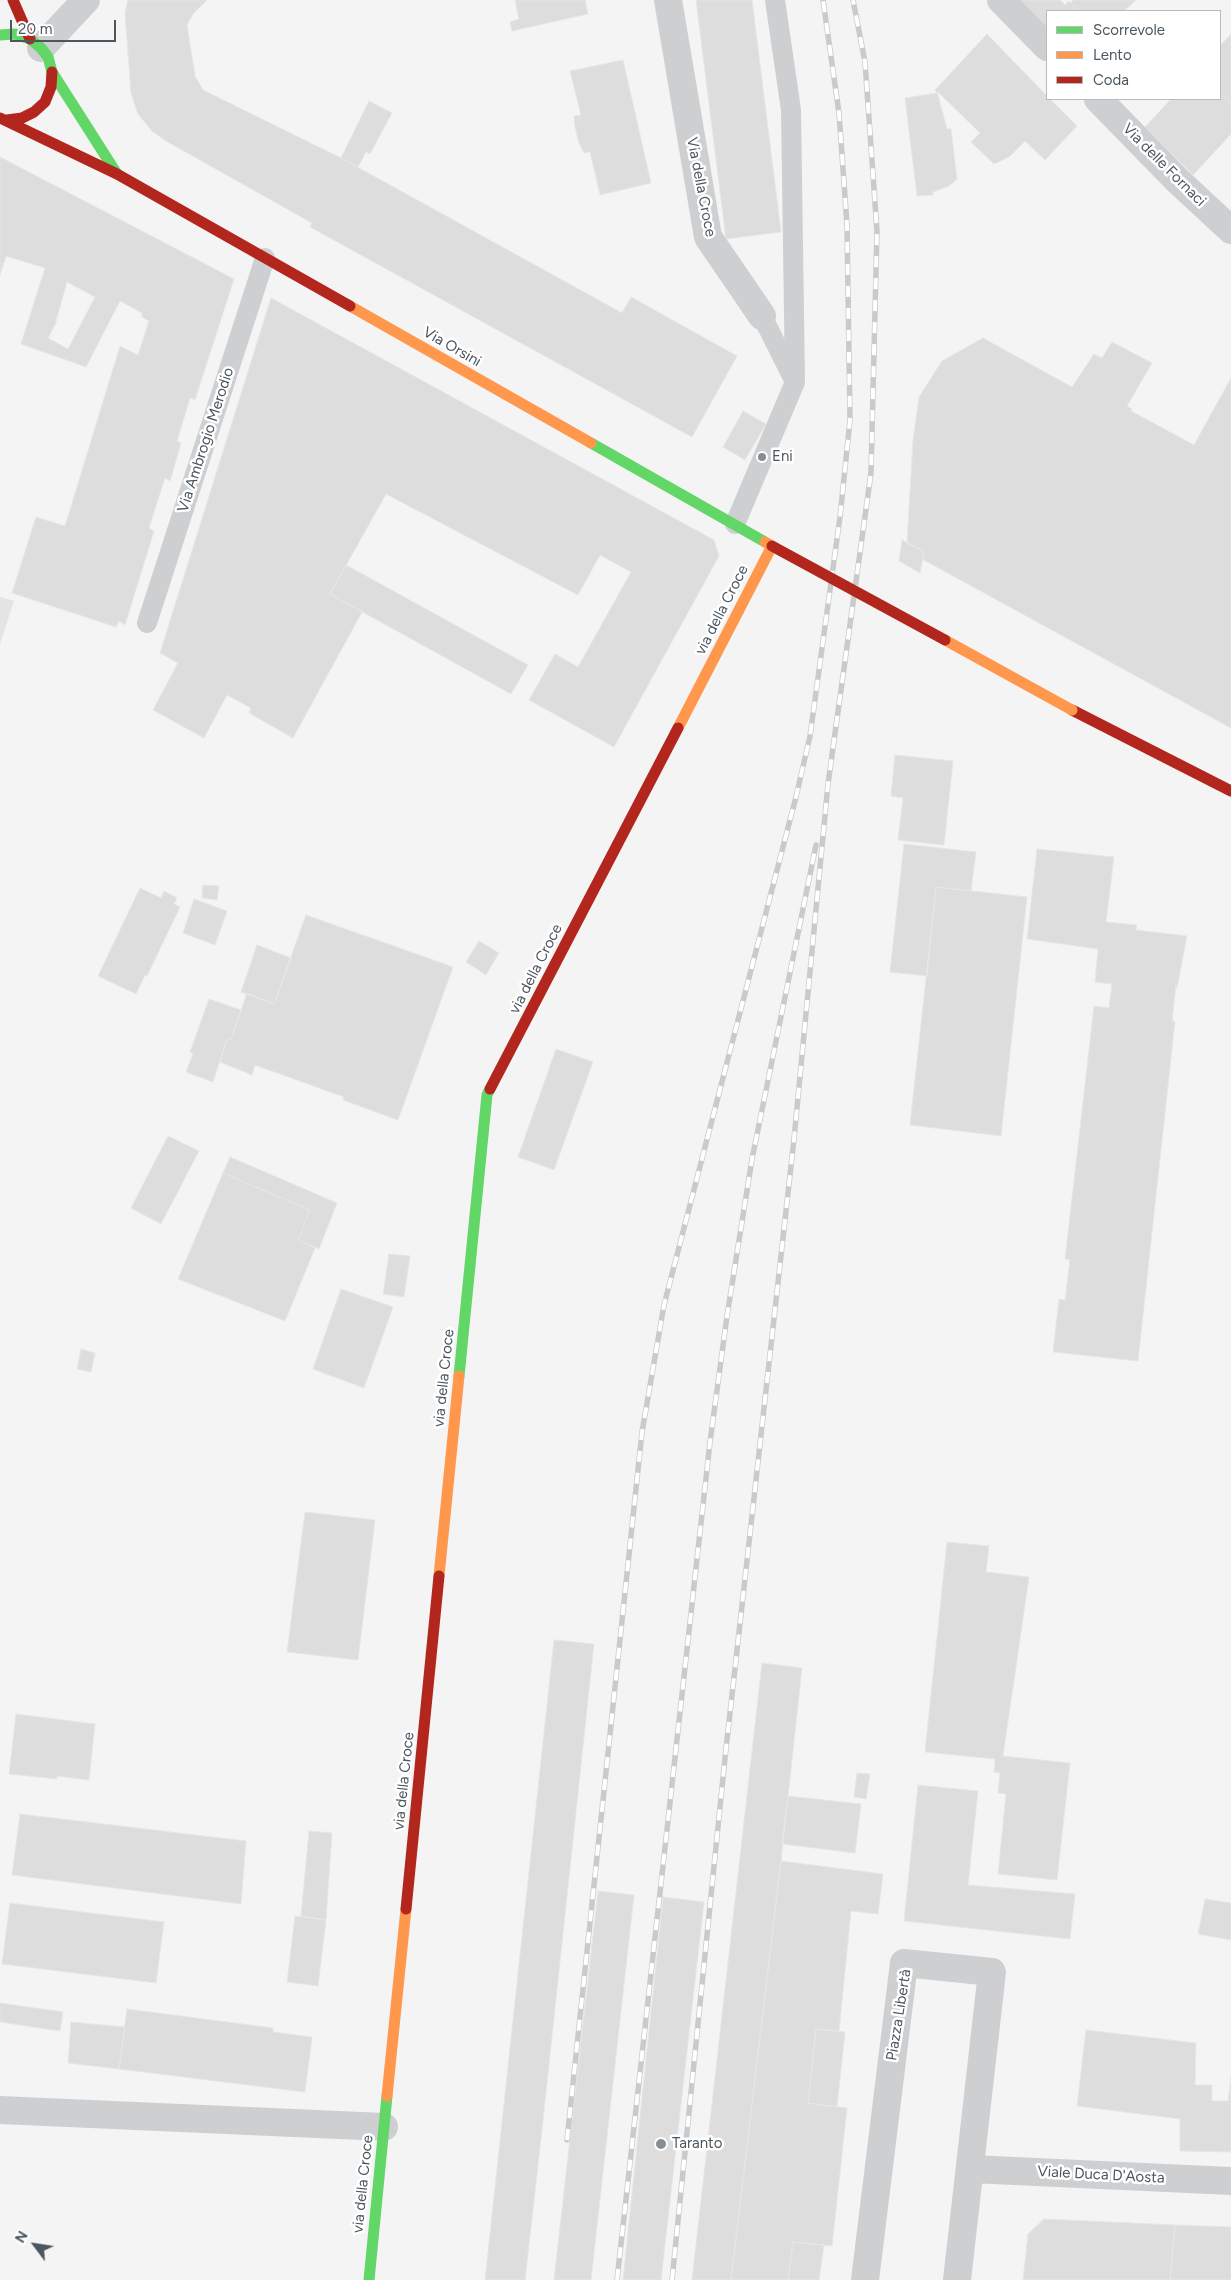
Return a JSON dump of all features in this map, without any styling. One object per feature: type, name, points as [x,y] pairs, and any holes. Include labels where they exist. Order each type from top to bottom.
[{"type":"street","points":[[13,0],[41,53],[116,174]]},
{"type":"street","points":[[41,53],[86,0]]},
{"type":"street","name":"Via della Croce","points":[[668,0],[708,237],[762,316]]},
{"type":"street","points":[[1002,0],[1046,46]]},
{"type":"street","points":[[0,35],[15,34],[41,53],[51,87],[45,102],[34,112],[22,118],[4,119]]},
{"type":"street","name":"Via delle Fornaci","points":[[1099,100],[1177,180],[1231,230]]},
{"type":"street","name":"Via Orsini","points":[[4,119],[116,174],[772,546],[1072,710],[1231,792]]},
{"type":"street","name":"via della Croce","points":[[369,2280],[488,1095],[772,546]]},
{"type":"street","name":"Piazza Libertà","points":[[865,2280],[904,1964],[992,1972],[957,2280]]},
{"type":"street","points":[[0,2110],[384,2127]]},
{"type":"street","name":"Viale Duca D'Aosta","points":[[971,2169],[1231,2181]]},
{"type":"lane","points":[[734,524],[795,382],[791,110],[775,0]]},
{"type":"lane","name":"Via Ambrogio Merodio","points":[[147,623],[264,258]]},
{"type":"lane","name":"Via della Croce","points":[[762,316],[795,382]]},
{"type":"shaded area","points":[[0,597],[14,601],[0,644]]},
{"type":"building","points":[[128,0],[207,0],[193,14],[187,25],[195,76],[203,90],[341,158],[622,313],[631,297],[737,356],[692,437],[310,227],[312,223],[166,141],[152,131],[138,114],[131,93],[125,13]]},
{"type":"building","points":[[515,0],[585,0],[588,14],[512,31],[510,22],[519,19]]},
{"type":"building","points":[[696,0],[752,0],[781,232],[726,239]]},
{"type":"building","points":[[1016,0],[1060,0],[1065,5],[1069,1],[1078,10],[1046,10],[1046,29]]},
{"type":"building","points":[[1073,0],[1136,0],[1125,10],[1078,10],[1071,3]]},
{"type":"building","points":[[987,34],[1046,95],[1046,100],[1051,100],[1077,126],[1045,160],[1025,141],[1009,157],[994,164],[971,142],[980,133],[937,91],[947,129],[951,129],[957,179],[949,186],[933,192],[933,195],[917,196],[905,98],[937,93],[935,90]]},
{"type":"building","points":[[1231,34],[1231,104],[1221,94],[1221,45]]},
{"type":"building","points":[[623,60],[651,183],[600,195],[590,152],[584,153],[575,127],[574,116],[581,115],[570,71]]},
{"type":"building","points":[[1221,94],[1231,104],[1231,134],[1193,175],[1145,127],[1170,100],[1221,100]]},
{"type":"building","points":[[369,101],[392,113],[370,154],[366,152],[358,167],[341,158]]},
{"type":"building","points":[[0,157],[234,279],[195,400],[190,398],[177,441],[181,443],[170,481],[165,478],[149,528],[154,531],[125,625],[119,621],[116,627],[12,593],[36,517],[65,526],[120,346],[138,355],[149,321],[142,317],[142,313],[120,301],[86,367],[21,344],[45,268],[6,256],[0,275]],"holes":[[[67,282],[95,297],[68,349],[48,338],[57,321]]]},
{"type":"building","points":[[271,298],[714,540],[719,556],[614,747],[529,700],[555,654],[578,667],[631,572],[600,555],[578,595],[386,494],[330,594],[362,612],[293,738],[249,713],[251,708],[227,695],[204,738],[153,710],[178,663],[160,653]]},
{"type":"building","points":[[983,338],[1072,387],[1094,354],[1102,358],[1112,342],[1152,363],[1127,406],[1132,409],[1131,411],[1194,445],[1231,378],[1231,728],[922,559],[924,551],[907,543],[913,440],[919,397],[942,361]]},
{"type":"building","points":[[743,411],[766,424],[745,460],[723,447]]},
{"type":"building","points":[[902,540],[924,551],[920,573],[899,561]]},
{"type":"building","points":[[346,565],[528,665],[511,694],[330,594]]},
{"type":"building","points":[[895,755],[953,761],[944,845],[898,840],[903,798],[891,796]]},
{"type":"building","points":[[904,844],[976,852],[971,891],[936,887],[927,976],[890,972]]},
{"type":"building","points":[[1037,849],[1114,857],[1106,922],[1137,925],[1136,930],[1187,936],[1177,988],[1176,985],[1172,1021],[1175,1021],[1138,1361],[1053,1352],[1059,1299],[1065,1300],[1070,1260],[1065,1259],[1094,1006],[1109,1008],[1112,984],[1095,982],[1098,949],[1027,939]]},
{"type":"building","points":[[203,885],[219,886],[217,900],[202,898]]},
{"type":"building","points":[[936,887],[1027,897],[1001,1136],[910,1125]]},
{"type":"building","points":[[140,888],[161,898],[164,891],[177,898],[174,904],[180,907],[147,976],[145,975],[136,994],[98,976]]},
{"type":"building","points":[[194,899],[227,911],[215,945],[183,933]]},
{"type":"building","points":[[306,915],[453,967],[398,1120],[343,1100],[344,1097],[255,1065],[252,1075],[220,1062],[227,1039],[231,1040],[247,993],[274,1004]]},
{"type":"building","points":[[479,941],[499,953],[486,975],[466,962]]},
{"type":"building","points":[[257,945],[291,958],[274,1004],[241,992]]},
{"type":"building","points":[[209,999],[241,1010],[231,1040],[227,1039],[213,1082],[186,1072],[193,1054],[190,1052]]},
{"type":"building","points":[[556,1049],[593,1062],[554,1170],[518,1157]]},
{"type":"building","points":[[168,1136],[199,1151],[161,1224],[131,1208]]},
{"type":"building","points":[[230,1157],[337,1203],[319,1249],[298,1240],[310,1210],[223,1173]]},
{"type":"building","points":[[223,1173],[310,1210],[298,1240],[315,1248],[285,1321],[178,1279]]},
{"type":"building","points":[[389,1254],[410,1256],[404,1297],[383,1294]]},
{"type":"building","points":[[341,1289],[393,1307],[364,1388],[313,1369]]},
{"type":"building","points":[[81,1349],[95,1353],[91,1372],[77,1369]]},
{"type":"building","points":[[305,1512],[375,1520],[358,1660],[287,1652]]},
{"type":"building","points":[[947,1542],[989,1546],[986,1572],[1029,1577],[1003,1756],[1070,1763],[1057,1880],[998,1874],[1006,1794],[998,1793],[1000,1773],[994,1772],[995,1759],[925,1752]]},
{"type":"building","points":[[554,1640],[594,1644],[541,2139],[525,2280],[485,2280]]},
{"type":"building","points":[[762,1663],[802,1668],[781,1861],[731,2280],[692,2280]]},
{"type":"building","points":[[16,1714],[95,1724],[89,1780],[57,1776],[57,1779],[9,1774]]},
{"type":"building","points":[[857,1773],[870,1774],[866,1799],[854,1797]]},
{"type":"building","points":[[918,1785],[978,1791],[968,1885],[1075,1894],[1070,1939],[904,1921]]},
{"type":"building","points":[[788,1796],[861,1804],[855,1853],[782,1844]]},
{"type":"building","points":[[20,1814],[246,1841],[241,1904],[12,1875]]},
{"type":"building","points":[[309,1831],[332,1833],[326,1920],[301,1916]]},
{"type":"building","name":"Taranto","points":[[781,1861],[883,1874],[878,1914],[851,1911],[839,2031],[816,2029],[808,2103],[847,2108],[832,2246],[793,2242],[788,2280],[731,2280]]},
{"type":"building","points":[[598,1891],[634,1895],[591,2280],[554,2280]]},
{"type":"building","points":[[663,1897],[704,1902],[661,2280],[623,2280]]},
{"type":"building","points":[[1205,1899],[1231,1903],[1231,1940],[1198,1934]]},
{"type":"building","points":[[10,1903],[164,1922],[156,1983],[2,1964]]},
{"type":"building","points":[[295,1916],[326,1920],[318,1986],[287,1982]]},
{"type":"building","points":[[0,2003],[63,2012],[60,2031],[0,2022]]},
{"type":"building","points":[[127,2009],[273,2028],[273,2032],[312,2037],[305,2092],[119,2069]]},
{"type":"building","points":[[71,2022],[125,2027],[119,2069],[68,2063]]},
{"type":"building","points":[[816,2029],[845,2032],[837,2107],[808,2103]]},
{"type":"building","points":[[1086,2030],[1196,2043],[1195,2085],[1212,2085],[1212,2101],[1228,2101],[1231,2076],[1231,2152],[1180,2151],[1180,2119],[1077,2106]]},
{"type":"building","points":[[1044,2219],[1175,2225],[1170,2280],[1023,2280],[1028,2234]]},
{"type":"building","points":[[1175,2225],[1231,2227],[1231,2280],[1170,2280]]},
{"type":"building","points":[[793,2242],[824,2245],[819,2280],[788,2280]]},
{"type":"railway","points":[[567,2140],[642,1432],[664,1305],[796,797],[810,736],[840,517],[850,420],[847,225],[839,113],[823,0]]},
{"type":"railway","points":[[672,2280],[725,1758],[794,1139],[828,784],[871,473],[877,231],[865,62],[853,0]]},
{"type":"railway","points":[[617,2280],[710,1442],[727,1316],[752,1159],[816,845]]},
{"type":"traffic: fast","points":[[0,35],[15,34],[30,39],[41,48],[48,57],[52,72],[117,174]]},
{"type":"traffic: fast","points":[[591,443],[765,542]]},
{"type":"traffic: fast","points":[[459,1376],[487,1095],[490,1089]]},
{"type":"traffic: fast","points":[[369,2280],[387,2096]]},
{"type":"traffic: slow","points":[[350,306],[591,443]]},
{"type":"traffic: slow","points":[[678,728],[772,546],[765,542]]},
{"type":"traffic: slow","points":[[945,640],[1072,710]]},
{"type":"traffic: slow","points":[[439,1576],[459,1376]]},
{"type":"traffic: slow","points":[[387,2096],[406,1909]]},
{"type":"traffic: jam","points":[[13,0],[30,39]]},
{"type":"traffic: jam","points":[[7,120],[22,118],[34,112],[45,102],[51,87],[52,72]]},
{"type":"traffic: jam","points":[[0,118],[117,174],[350,306]]},
{"type":"traffic: jam","points":[[772,546],[945,640]]},
{"type":"traffic: jam","points":[[1072,710],[1231,791]]},
{"type":"traffic: jam","points":[[490,1089],[678,728]]},
{"type":"traffic: jam","points":[[406,1909],[439,1576]]},
{"type":"place","name":"Eni","points":[[762,457]]},
{"type":"place","name":"Taranto","points":[[661,2144]]}]
